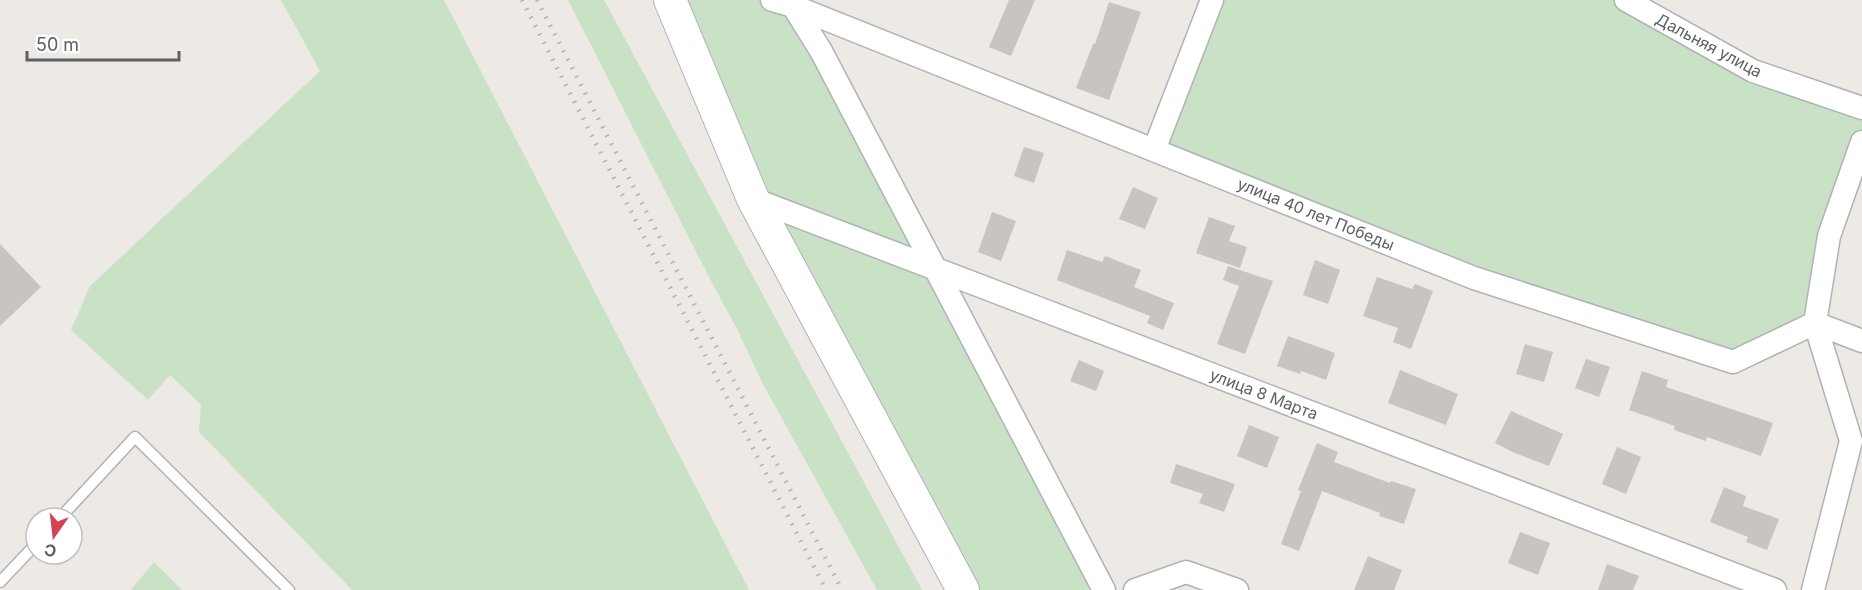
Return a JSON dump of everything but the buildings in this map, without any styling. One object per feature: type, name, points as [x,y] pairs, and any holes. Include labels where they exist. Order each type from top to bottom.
[{"type":"street","points":[[670,0],[753,199],[963,590]]},
{"type":"street","points":[[1154,150],[1212,0]]},
{"type":"street","name":"Дальняя улица","points":[[1626,0],[1753,71],[1862,108]]},
{"type":"street","points":[[788,1],[821,51],[1104,590]]},
{"type":"street","name":"улица 40 лет Победы","points":[[788,1],[1474,278],[1733,362],[1815,323]]},
{"type":"street","points":[[1813,590],[1851,441],[1815,323],[1829,236],[1862,142]]},
{"type":"street","name":"улица 8 Марта","points":[[753,199],[1776,590]]},
{"type":"street","points":[[1815,323],[1862,341]]},
{"type":"street","points":[[1135,590],[1186,572],[1237,590]]},
{"type":"lane","points":[[71,506],[135,437],[289,590]]},
{"type":"lane","points":[[0,582],[24,557]]},
{"type":"green space","points":[[281,0],[444,0],[749,590],[352,590],[199,432],[201,405],[170,375],[148,400],[71,330],[90,286],[320,71]]},
{"type":"green space","points":[[568,0],[604,0],[922,590],[877,590],[763,384]]},
{"type":"green space","points":[[670,0],[772,0],[793,6],[1104,590],[963,590]]},
{"type":"green space","points":[[1212,0],[1626,0],[1753,71],[1862,108],[1862,142],[1815,323],[1733,362],[1154,150]]},
{"type":"green space","points":[[154,562],[182,590],[131,590]]},
{"type":"railway","points":[[522,0],[826,590]]},
{"type":"railway","points":[[537,0],[842,590]]}]
